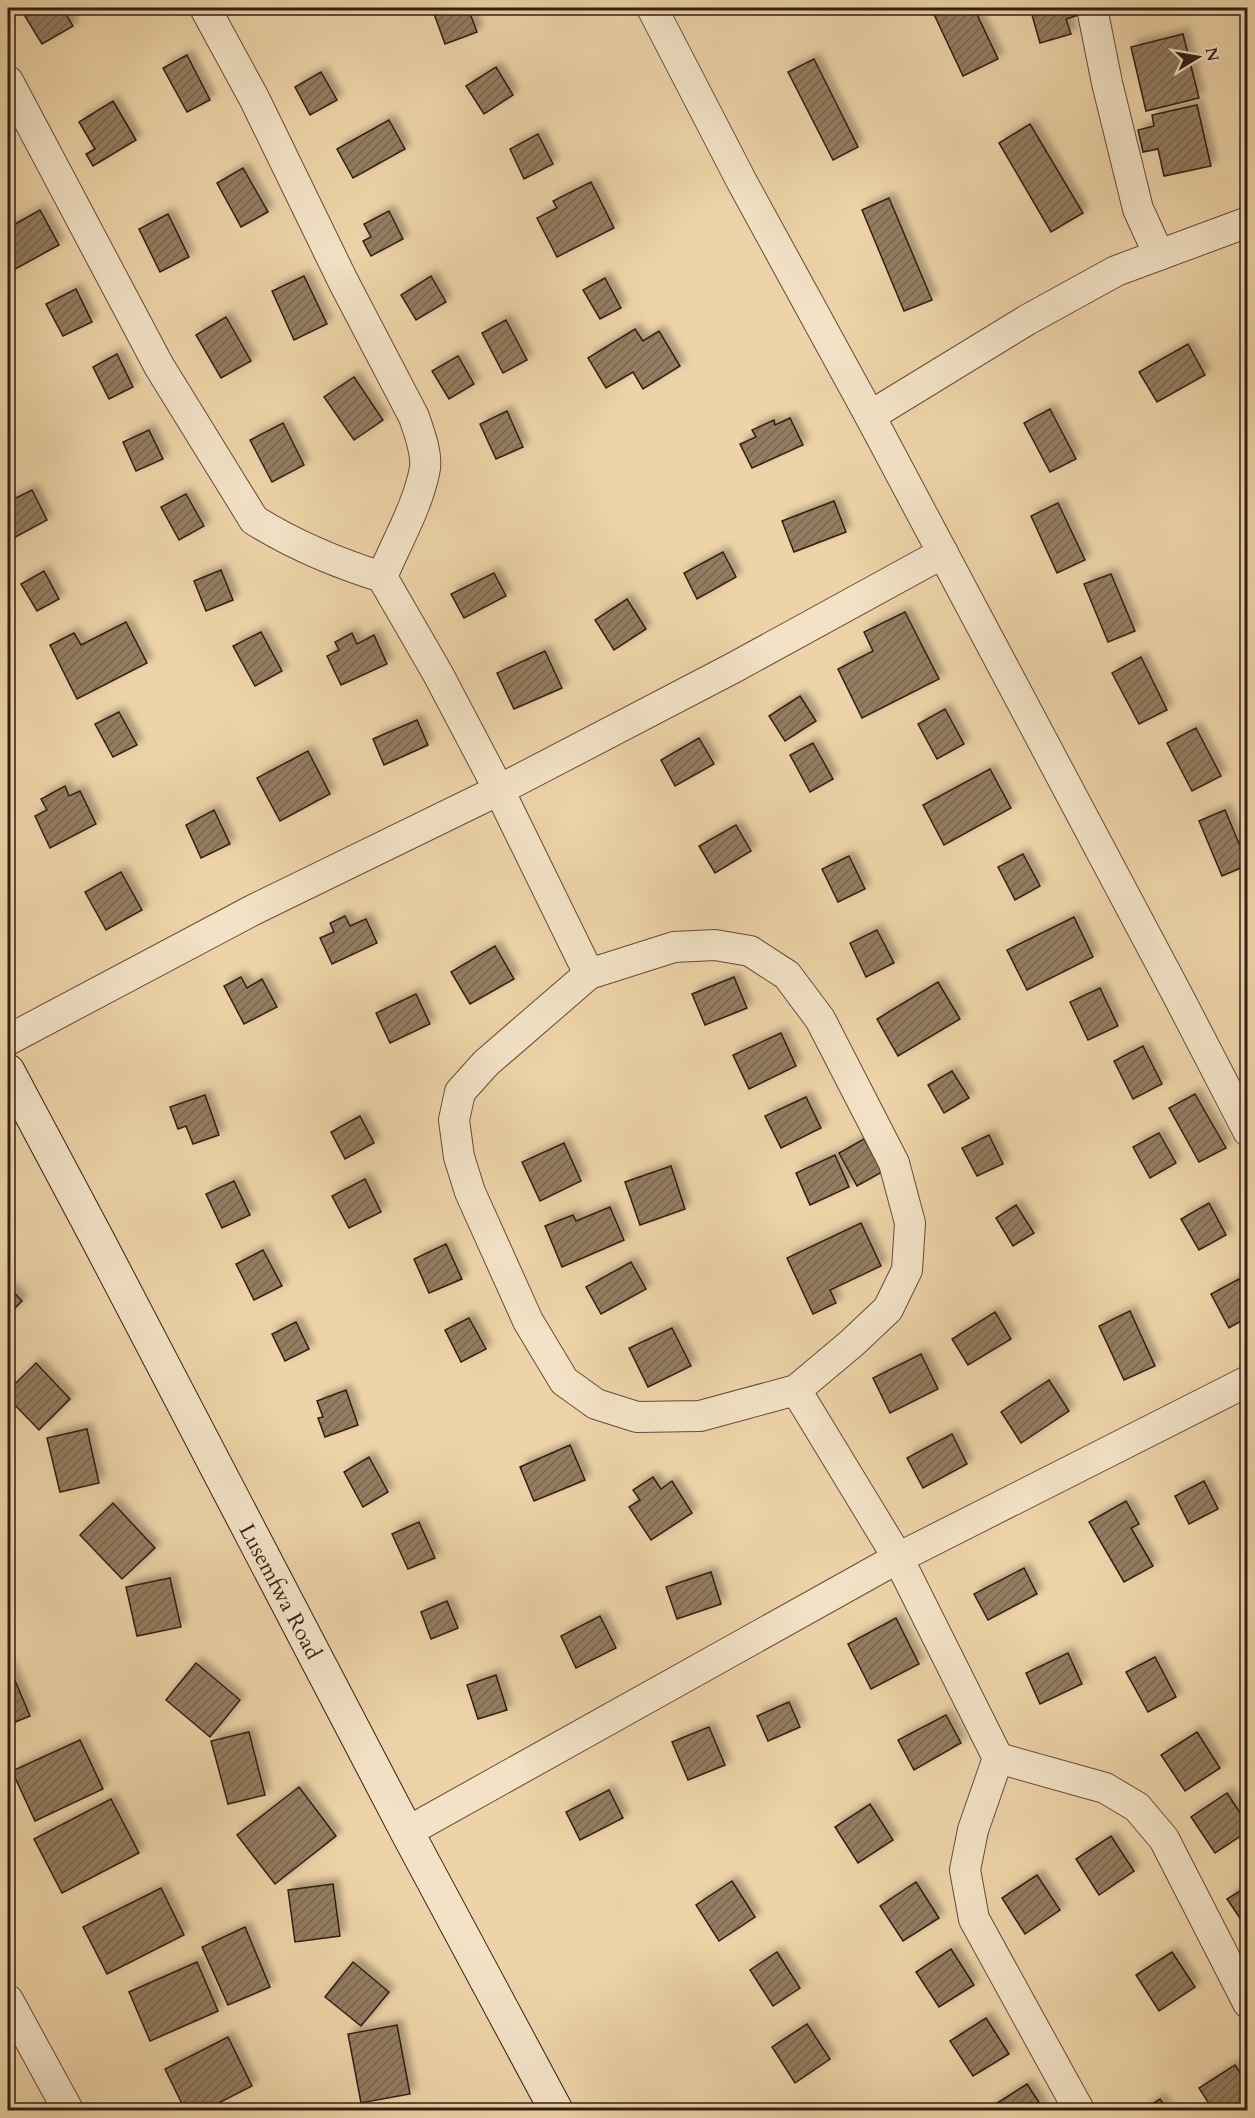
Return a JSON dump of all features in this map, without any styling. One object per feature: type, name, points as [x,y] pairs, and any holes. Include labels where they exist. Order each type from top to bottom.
[{"type":"street","points":[[205,8],[254,98],[414,417],[422,441],[425,466],[417,496],[382,577]]},
{"type":"street","points":[[652,8],[742,182],[870,416],[1248,1131]]},
{"type":"street","points":[[1092,8],[1107,83],[1138,209],[1159,255]]},
{"type":"street","points":[[8,81],[159,366],[254,520],[279,535],[342,564],[382,577],[438,674],[499,790],[589,974]]},
{"type":"street","points":[[870,416],[1047,309],[1116,271],[1248,222]]},
{"type":"street","points":[[8,1040],[243,916],[499,790],[735,667],[943,553]]},
{"type":"street","points":[[715,945],[750,951],[788,975],[820,1019],[894,1163],[910,1224],[907,1270],[888,1309],[796,1390],[700,1416],[637,1417],[596,1404],[564,1381],[528,1321],[470,1192],[459,1157],[454,1120],[460,1092],[486,1063],[589,974],[674,947],[715,945]]},
{"type":"street","name":"Lusemfwa Road","points":[[8,1071],[407,1832],[556,2110]]},
{"type":"street","points":[[407,1832],[898,1558],[1248,1381]]},
{"type":"street","points":[[796,1390],[898,1558],[998,1758],[973,1830],[965,1870],[974,1919],[1079,2110]]},
{"type":"street","points":[[998,1758],[1105,1788],[1137,1807],[1164,1839],[1248,2003]]},
{"type":"street","points":[[8,2000],[68,2110]]},
{"type":"building","points":[[20,8],[62,8],[73,26],[42,44]]},
{"type":"building","points":[[432,8],[468,8],[477,32],[445,44]]},
{"type":"building","points":[[931,8],[974,8],[998,59],[963,76]]},
{"type":"building","points":[[1030,8],[1080,8],[1082,14],[1066,19],[1071,34],[1040,43]]},
{"type":"building","points":[[1183,34],[1199,98],[1146,111],[1131,47]]},
{"type":"building","points":[[187,55],[210,100],[187,112],[163,68]]},
{"type":"building","points":[[814,59],[858,147],[833,160],[788,72]]},
{"type":"building","points":[[496,67],[513,95],[484,114],[466,86]]},
{"type":"building","points":[[321,72],[337,100],[310,115],[295,87]]},
{"type":"building","points":[[113,101],[136,140],[93,166],[86,154],[95,149],[79,122]]},
{"type":"building","points":[[1197,105],[1211,166],[1164,176],[1158,149],[1143,152],[1138,130],[1154,126],[1152,115]]},
{"type":"building","points":[[389,120],[405,149],[353,178],[337,149]]},
{"type":"building","points":[[1030,124],[1083,213],[1051,232],[999,143]]},
{"type":"building","points":[[538,134],[553,164],[524,179],[510,149]]},
{"type":"building","points":[[243,168],[268,212],[241,227],[217,183]]},
{"type":"building","points":[[591,182],[614,228],[557,257],[537,218],[557,208],[553,201]]},
{"type":"building","points":[[889,198],[932,300],[904,311],[862,210]]},
{"type":"building","points":[[40,210],[59,245],[8,273],[8,228]]},
{"type":"building","points":[[389,211],[403,239],[371,256],[363,241],[371,237],[364,224]]},
{"type":"building","points":[[168,214],[189,257],[160,272],[139,229]]},
{"type":"building","points":[[304,276],[327,324],[294,340],[272,291]]},
{"type":"building","points":[[431,276],[446,302],[416,320],[401,295]]},
{"type":"building","points":[[605,278],[621,308],[600,319],[583,290]]},
{"type":"building","points":[[76,289],[92,322],[63,336],[46,304]]},
{"type":"building","points":[[226,317],[251,361],[221,378],[196,335]]},
{"type":"building","points":[[506,320],[527,360],[503,373],[482,333]]},
{"type":"building","points":[[635,329],[643,341],[659,331],[680,366],[643,389],[633,372],[606,388],[588,358]]},
{"type":"building","points":[[1188,344],[1205,375],[1157,402],[1139,372]]},
{"type":"building","points":[[117,354],[133,387],[109,399],[93,367]]},
{"type":"building","points":[[458,356],[474,384],[449,399],[432,371]]},
{"type":"building","points":[[354,377],[383,420],[354,440],[324,397]]},
{"type":"building","points":[[1050,409],[1076,459],[1050,472],[1024,423]]},
{"type":"building","points":[[507,411],[523,447],[496,459],[480,424]]},
{"type":"building","points":[[790,418],[803,445],[752,468],[740,444],[756,437],[752,430],[774,420],[775,425]]},
{"type":"building","points":[[283,423],[304,465],[272,482],[250,440]]},
{"type":"building","points":[[149,430],[163,459],[136,471],[123,442]]},
{"type":"building","points":[[32,490],[47,520],[8,541],[8,502]]},
{"type":"building","points":[[186,494],[204,526],[179,540],[161,507]]},
{"type":"building","points":[[834,501],[846,532],[794,552],[782,521]]},
{"type":"building","points":[[1058,503],[1085,560],[1057,573],[1031,516]]},
{"type":"building","points":[[723,552],[736,577],[697,599],[684,573]]},
{"type":"building","points":[[221,570],[233,600],[206,611],[194,581]]},
{"type":"building","points":[[44,571],[59,599],[37,611],[21,584]]},
{"type":"building","points":[[494,573],[506,596],[464,618],[451,594]]},
{"type":"building","points":[[1111,574],[1135,631],[1108,642],[1084,584]]},
{"type":"building","points":[[627,599],[646,629],[614,650],[595,620]]},
{"type":"building","points":[[905,612],[939,679],[862,718],[838,669],[873,651],[864,632]]},
{"type":"building","points":[[126,622],[147,663],[77,699],[50,645],[74,633],[81,645]]},
{"type":"building","points":[[261,632],[282,671],[255,686],[233,646]]},
{"type":"building","points":[[352,633],[357,644],[374,635],[387,664],[341,685],[327,656],[339,650],[335,642]]},
{"type":"building","points":[[545,651],[562,688],[514,709],[497,673]]},
{"type":"building","points":[[1141,657],[1167,710],[1139,724],[1112,673]]},
{"type":"building","points":[[800,696],[816,721],[785,741],[769,716]]},
{"type":"building","points":[[945,709],[964,744],[937,759],[918,724]]},
{"type":"building","points":[[119,712],[137,745],[113,757],[95,724]]},
{"type":"building","points":[[417,720],[428,745],[384,765],[373,739]]},
{"type":"building","points":[[1196,728],[1221,776],[1192,791],[1167,743]]},
{"type":"building","points":[[699,738],[714,764],[675,786],[661,760]]},
{"type":"building","points":[[813,743],[833,779],[810,792],[790,755]]},
{"type":"building","points":[[308,751],[330,794],[280,821],[257,778]]},
{"type":"building","points":[[990,769],[1011,808],[944,845],[923,805]]},
{"type":"building","points":[[65,786],[69,796],[80,791],[96,824],[50,848],[35,816],[47,810],[41,799]]},
{"type":"building","points":[[214,810],[230,844],[201,858],[186,825]]},
{"type":"building","points":[[1225,810],[1248,865],[1222,876],[1199,821]]},
{"type":"building","points":[[736,825],[751,851],[715,873],[699,846]]},
{"type":"building","points":[[1023,854],[1040,886],[1015,900],[998,867]]},
{"type":"building","points":[[849,856],[865,889],[838,902],[822,869]]},
{"type":"building","points":[[121,872],[142,910],[106,930],[85,892]]},
{"type":"building","points":[[345,916],[350,926],[366,919],[377,943],[332,964],[320,938],[334,932],[330,923]]},
{"type":"building","points":[[1074,917],[1093,957],[1027,990],[1007,950]]},
{"type":"building","points":[[877,930],[894,963],[866,977],[850,943]]},
{"type":"building","points":[[495,946],[514,979],[470,1004],[451,972]]},
{"type":"building","points":[[241,977],[247,988],[262,979],[277,1007],[244,1024],[224,986]]},
{"type":"building","points":[[734,977],[747,1008],[705,1025],[692,994]]},
{"type":"building","points":[[938,982],[960,1019],[898,1056],[877,1019]]},
{"type":"building","points":[[1100,988],[1118,1026],[1088,1040],[1070,1002]]},
{"type":"building","points":[[416,994],[430,1024],[390,1043],[376,1013]]},
{"type":"building","points":[[781,1033],[796,1066],[749,1089],[733,1055]]},
{"type":"building","points":[[1143,1046],[1162,1084],[1133,1099],[1114,1061]]},
{"type":"building","points":[[952,1071],[969,1098],[944,1113],[928,1085]]},
{"type":"building","points":[[1195,1094],[1226,1148],[1199,1162],[1169,1108]]},
{"type":"building","points":[[205,1095],[219,1135],[193,1144],[186,1126],[178,1129],[170,1107]]},
{"type":"building","points":[[806,1097],[821,1128],[781,1148],[765,1116]]},
{"type":"building","points":[[360,1116],[374,1143],[345,1159],[331,1132]]},
{"type":"building","points":[[1159,1133],[1176,1163],[1150,1178],[1133,1147]]},
{"type":"building","points":[[989,1135],[1003,1164],[977,1176],[962,1148]]},
{"type":"building","points":[[864,1139],[882,1172],[857,1186],[839,1153]]},
{"type":"building","points":[[564,1143],[581,1181],[540,1201],[522,1162]]},
{"type":"building","points":[[835,1155],[849,1187],[810,1205],[796,1173]]},
{"type":"building","points":[[671,1166],[685,1209],[640,1225],[625,1182]]},
{"type":"building","points":[[365,1179],[381,1212],[349,1228],[332,1196]]},
{"type":"building","points":[[234,1181],[250,1215],[222,1228],[206,1194]]},
{"type":"building","points":[[1209,1203],[1226,1235],[1199,1250],[1181,1219]]},
{"type":"building","points":[[1016,1205],[1034,1233],[1013,1246],[996,1218]]},
{"type":"building","points":[[610,1207],[624,1240],[562,1267],[545,1226],[573,1215],[576,1221]]},
{"type":"building","points":[[861,1223],[881,1266],[830,1290],[836,1303],[813,1314],[787,1258]]},
{"type":"building","points":[[446,1244],[462,1279],[429,1293],[414,1259]]},
{"type":"building","points":[[263,1250],[282,1286],[254,1300],[236,1264]]},
{"type":"building","points":[[631,1262],[646,1289],[601,1314],[586,1287]]},
{"type":"building","points":[[1239,1279],[1248,1294],[1248,1317],[1229,1328],[1211,1294]]},
{"type":"building","points":[[8,1286],[22,1301],[8,1315]]},
{"type":"building","points":[[1130,1311],[1155,1366],[1124,1380],[1099,1326]]},
{"type":"building","points":[[995,1312],[1011,1339],[968,1365],[952,1339]]},
{"type":"building","points":[[469,1318],[486,1349],[461,1362],[445,1330]]},
{"type":"building","points":[[296,1322],[309,1349],[285,1361],[272,1334]]},
{"type":"building","points":[[672,1328],[691,1366],[648,1387],[629,1348]]},
{"type":"building","points":[[921,1354],[938,1389],[890,1413],[873,1378]]},
{"type":"building","points":[[36,1363],[70,1399],[39,1430],[8,1398],[8,1391]]},
{"type":"building","points":[[1049,1380],[1069,1411],[1021,1443],[1001,1412]]},
{"type":"building","points":[[346,1390],[358,1425],[325,1437],[318,1418],[323,1417],[317,1401]]},
{"type":"building","points":[[87,1429],[99,1483],[60,1492],[47,1438]]},
{"type":"building","points":[[952,1434],[967,1464],[923,1488],[907,1458]]},
{"type":"building","points":[[570,1445],[585,1480],[534,1501],[520,1467]]},
{"type":"building","points":[[369,1457],[388,1492],[363,1507],[344,1472]]},
{"type":"building","points":[[653,1477],[661,1489],[672,1481],[692,1513],[651,1540],[629,1507],[640,1500],[633,1490]]},
{"type":"building","points":[[1204,1481],[1218,1509],[1189,1524],[1175,1496]]},
{"type":"building","points":[[1126,1501],[1139,1524],[1131,1528],[1153,1566],[1124,1582],[1089,1522]]},
{"type":"building","points":[[113,1503],[155,1548],[122,1579],[80,1535]]},
{"type":"building","points":[[419,1522],[435,1558],[408,1569],[392,1534]]},
{"type":"building","points":[[1024,1568],[1037,1594],[988,1620],[974,1594]]},
{"type":"building","points":[[711,1572],[721,1604],[677,1619],[666,1587]]},
{"type":"building","points":[[170,1578],[181,1627],[137,1636],[126,1587]]},
{"type":"building","points":[[447,1601],[458,1628],[431,1639],[421,1612]]},
{"type":"building","points":[[600,1616],[616,1648],[576,1668],[561,1636]]},
{"type":"building","points":[[896,1618],[919,1664],[871,1689],[848,1644]]},
{"type":"building","points":[[1068,1653],[1082,1684],[1040,1704],[1026,1673]]},
{"type":"building","points":[[1155,1657],[1176,1697],[1148,1712],[1126,1672]]},
{"type":"building","points":[[196,1663],[240,1700],[210,1737],[166,1700]]},
{"type":"building","points":[[8,1664],[30,1716],[8,1725]]},
{"type":"building","points":[[496,1675],[507,1710],[478,1719],[467,1685]]},
{"type":"building","points":[[789,1702],[800,1727],[768,1741],[757,1716]]},
{"type":"building","points":[[946,1715],[961,1743],[914,1770],[898,1740]]},
{"type":"building","points":[[709,1727],[725,1765],[688,1780],[672,1742]]},
{"type":"building","points":[[249,1732],[265,1795],[228,1804],[211,1741]]},
{"type":"building","points":[[1197,1732],[1220,1768],[1185,1791],[1161,1755]]},
{"type":"building","points":[[80,1740],[103,1789],[35,1821],[12,1771]]},
{"type":"building","points":[[299,1787],[336,1836],[275,1884],[237,1835]]},
{"type":"building","points":[[609,1790],[623,1818],[580,1840],[566,1812]]},
{"type":"building","points":[[1227,1793],[1248,1825],[1248,1831],[1215,1853],[1191,1817]]},
{"type":"building","points":[[111,1799],[139,1853],[62,1893],[34,1839]]},
{"type":"building","points":[[870,1804],[893,1840],[858,1863],[835,1827]]},
{"type":"building","points":[[1111,1836],[1134,1871],[1099,1895],[1076,1859]]},
{"type":"building","points":[[1037,1875],[1060,1910],[1025,1934],[1002,1898]]},
{"type":"building","points":[[732,1881],[755,1917],[719,1941],[696,1905]]},
{"type":"building","points":[[916,1882],[939,1918],[903,1941],[880,1906]]},
{"type":"building","points":[[333,1884],[340,1936],[295,1942],[288,1890]]},
{"type":"building","points":[[1248,1886],[1248,1930],[1227,1899]]},
{"type":"building","points":[[161,1888],[184,1935],[107,1974],[83,1927]]},
{"type":"building","points":[[245,1927],[270,1987],[228,2005],[202,1947]]},
{"type":"building","points":[[951,1949],[974,1985],[939,2007],[916,1972]]},
{"type":"building","points":[[777,1952],[800,1988],[773,2006],[750,1970]]},
{"type":"building","points":[[1172,1952],[1195,1987],[1159,2011],[1136,1975]]},
{"type":"building","points":[[197,1962],[218,2011],[150,2041],[129,1992]]},
{"type":"building","points":[[353,1962],[389,1992],[361,2026],[325,1997]]},
{"type":"building","points":[[986,2018],[1009,2054],[973,2076],[950,2041]]},
{"type":"building","points":[[807,2024],[830,2059],[795,2083],[772,2047]]},
{"type":"building","points":[[397,2025],[410,2094],[361,2103],[348,2034]]},
{"type":"building","points":[[228,2037],[252,2086],[205,2110],[185,2110],[165,2069]]},
{"type":"building","points":[[1235,2065],[1248,2085],[1248,2107],[1243,2110],[1213,2110],[1199,2088]]},
{"type":"building","points":[[1027,2084],[1044,2110],[994,2110],[991,2107]]},
{"type":"building","points":[[1160,2099],[1167,2110],[1143,2110]]}]
